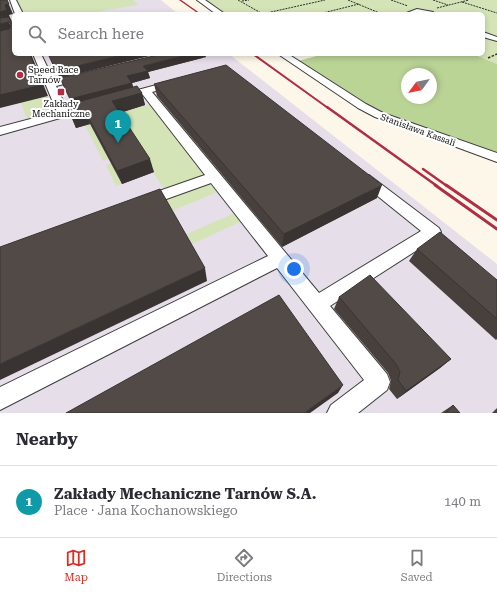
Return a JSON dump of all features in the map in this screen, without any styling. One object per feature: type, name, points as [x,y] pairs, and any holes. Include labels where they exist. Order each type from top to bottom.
[{"type":"street","points":[[13,0],[18,12]]},
{"type":"street","points":[[200,0],[218,12]]},
{"type":"street","points":[[414,12],[432,12]]},
{"type":"street","points":[[0,26],[12,24]]},
{"type":"street","points":[[485,35],[496,39]]},
{"type":"street","name":"Stanisława Kassali","points":[[285,56],[379,116],[497,158]]},
{"type":"street","points":[[52,58],[38,57],[63,114]]},
{"type":"street","points":[[50,85],[94,74]]},
{"type":"street","points":[[115,99],[182,82]]},
{"type":"street","points":[[145,91],[278,259],[379,382],[339,413]]},
{"type":"street","points":[[0,131],[100,104]]},
{"type":"street","points":[[316,305],[433,232],[351,168]]},
{"type":"street","points":[[132,207],[213,177]]},
{"type":"street","points":[[0,399],[278,259]]},
{"type":"path","points":[[238,0],[258,12]]},
{"type":"path","points":[[241,2],[249,0]]},
{"type":"path","points":[[271,12],[325,0]]},
{"type":"path","points":[[348,0],[377,12]]},
{"type":"path","points":[[433,0],[449,5]]},
{"type":"path","points":[[432,12],[449,5],[468,0]]},
{"type":"path","points":[[462,2],[497,13]]},
{"type":"path","points":[[327,12],[359,4]]},
{"type":"path","points":[[488,58],[497,54]]},
{"type":"shaded area","points":[[0,0],[161,0],[176,12],[12,12],[12,56],[232,56],[497,264],[497,413],[0,413]]},
{"type":"green space","points":[[16,0],[133,0],[138,5],[95,12],[20,12]]},
{"type":"green space","points":[[204,0],[497,0],[497,64],[478,56],[485,56],[485,12],[223,12]]},
{"type":"green space","points":[[317,56],[478,56],[497,64],[497,155],[378,113],[298,61]]},
{"type":"green space","points":[[48,96],[53,107],[51,110],[42,115],[27,119],[21,103]]},
{"type":"green space","points":[[150,104],[208,176],[166,192],[116,114]]},
{"type":"green space","points":[[90,124],[109,159],[103,161],[85,125]]},
{"type":"green space","points":[[111,163],[122,184],[116,186],[106,165]]},
{"type":"green space","points":[[212,181],[220,191],[169,212],[162,200]]},
{"type":"green space","points":[[235,213],[242,221],[188,246],[182,236]]},
{"type":"building","points":[[0,0],[7,0],[9,4],[5,5],[7,10],[0,12]]},
{"type":"building","name":"Speed Race Tarnów","points":[[9,17],[12,24],[12,56],[31,56],[42,85],[0,95],[0,31],[9,29],[11,24],[9,22],[0,24],[0,18]]},
{"type":"building","points":[[49,56],[118,56],[56,71]]},
{"type":"building","points":[[154,56],[182,56],[143,66],[148,71],[127,76],[132,83],[70,99],[60,78]]},
{"type":"building","points":[[226,65],[382,185],[284,234],[154,84]]},
{"type":"building","points":[[137,86],[142,93],[112,101],[150,159],[117,171],[85,111],[71,115],[66,105]]},
{"type":"building","points":[[160,189],[205,268],[0,364],[0,247]]},
{"type":"building","points":[[440,232],[497,280],[497,319],[417,249]]},
{"type":"building","points":[[370,275],[451,359],[406,391],[398,380],[400,372],[396,364],[339,297]]},
{"type":"building","points":[[279,295],[343,385],[304,413],[66,413]]},
{"type":"building","points":[[453,405],[460,413],[446,413]]},
{"type":"railway","points":[[180,0],[197,12]]},
{"type":"railway","points":[[256,56],[328,108]]},
{"type":"railway","points":[[327,107],[437,186]]},
{"type":"railway","points":[[423,169],[447,186]]},
{"type":"railway","points":[[435,185],[497,229]]},
{"type":"railway","points":[[446,185],[497,220]]},
{"type":"place","name":"Speed Race Tarnów","points":[[20,75]]},
{"type":"place","name":"Zakłady Mechaniczne","points":[[61,92]]},
{"type":"place","name":"Zakłady Mechaniczne Tarnów S.A.","points":[[118,143]]}]
